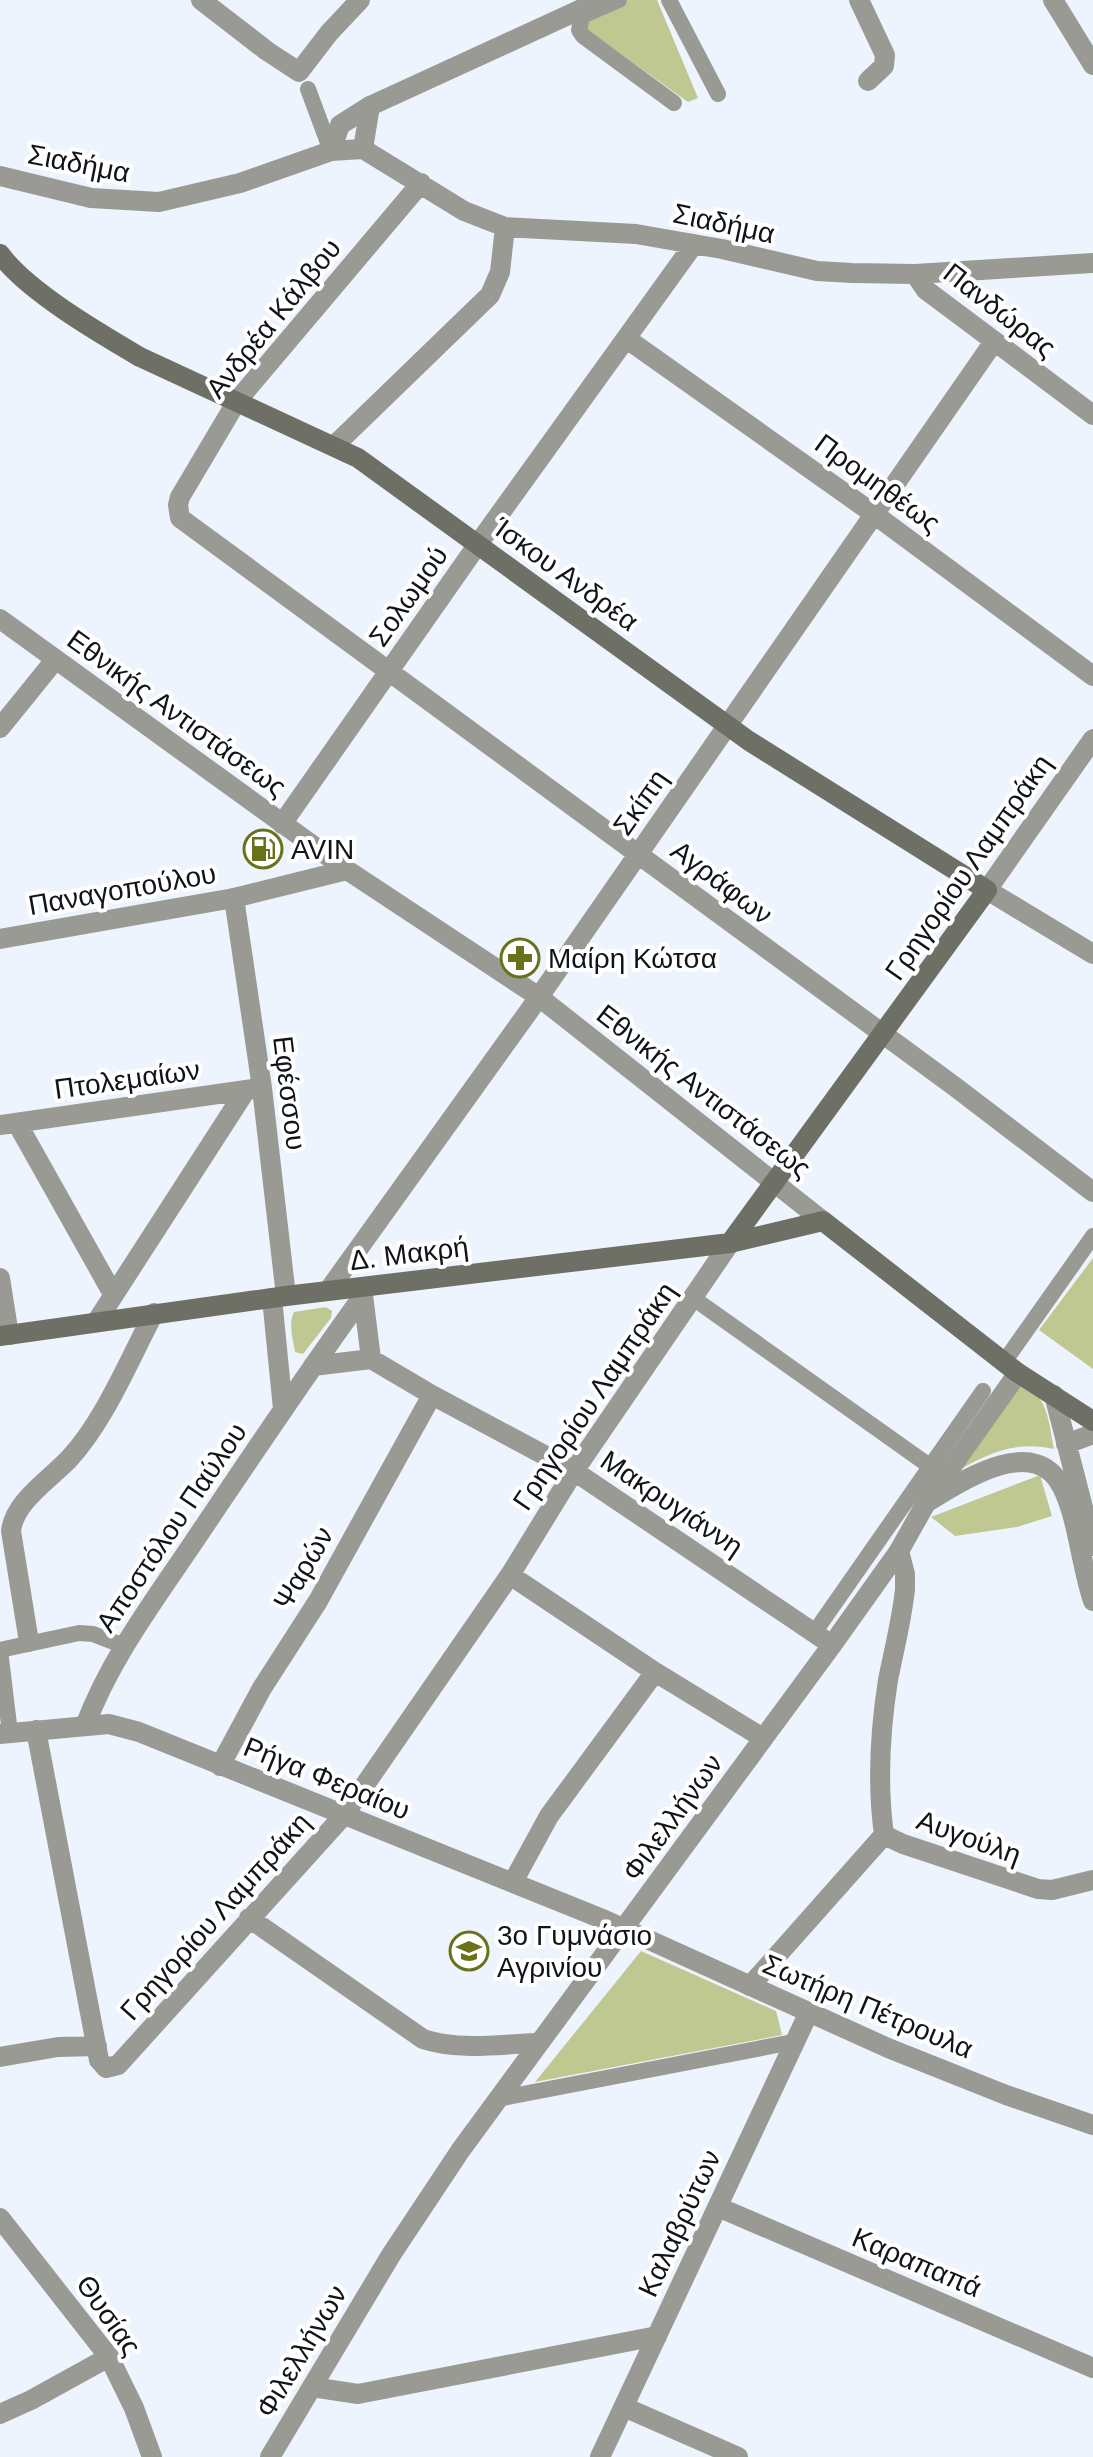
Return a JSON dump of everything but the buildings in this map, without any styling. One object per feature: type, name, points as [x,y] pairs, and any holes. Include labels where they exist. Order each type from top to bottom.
[{"type":"main road","name":"Ίσκου Ανδρέα","points":[[0,254],[22,278],[106,337],[157,366],[358,458],[727,725],[987,890]]},
{"type":"main road","name":"Γρηγορίου Λαμπράκη","points":[[730,1243],[987,890]]},
{"type":"main road","name":"Δ. Μακρή","points":[[4,1335],[279,1297],[328,1291],[363,1292],[730,1243],[823,1221]]},
{"type":"main road","name":"Εθνικής Αντιστάσεως","points":[[823,1221],[1011,1368],[1093,1421]]},
{"type":"street","points":[[201,0],[299,72],[360,0]]},
{"type":"street","points":[[331,151],[340,125],[370,106],[572,6],[601,0]]},
{"type":"street","points":[[619,0],[582,16],[579,30],[674,103]]},
{"type":"street","points":[[669,0],[718,94]]},
{"type":"street","points":[[859,0],[885,55],[884,66],[868,81]]},
{"type":"street","points":[[1053,0],[1093,65]]},
{"type":"street","points":[[308,89],[331,151]]},
{"type":"street","points":[[363,149],[370,106]]},
{"type":"street","name":"Σιαδήμα","points":[[0,176],[91,198],[159,202],[240,183],[331,151],[363,149],[472,215],[505,227],[636,234],[817,271],[915,274],[1093,263]]},
{"type":"street","name":"Ανδρέα Κάλβου","points":[[180,497],[237,401],[421,183]]},
{"type":"street","points":[[335,445],[490,295],[500,272],[505,227]]},
{"type":"street","name":"Σολωμού","points":[[282,824],[694,244]]},
{"type":"street","name":"Πανδώρας","points":[[915,274],[926,290],[1093,415]]},
{"type":"street","name":"Προμηθέως","points":[[627,339],[874,514],[1093,676]]},
{"type":"street","name":"Σκίπη","points":[[328,1291],[539,997],[993,343]]},
{"type":"street","name":"Αγράφων","points":[[180,497],[180,518],[954,1086],[1093,1192]]},
{"type":"street","name":"Εθνικής Αντιστάσεως","points":[[0,619],[347,870],[539,997],[823,1221]]},
{"type":"street","points":[[0,728],[55,660]]},
{"type":"street","name":"Γρηγορίου Λαμπράκη","points":[[987,890],[1093,739]]},
{"type":"street","name":"Παναγοπούλου","points":[[0,939],[234,898],[347,870]]},
{"type":"street","name":"Ίσκου Ανδρέα","points":[[987,890],[1093,954]]},
{"type":"street","name":"Εφέσσου","points":[[234,898],[279,1297],[283,1409]]},
{"type":"street","points":[[97,1321],[254,1089]]},
{"type":"street","name":"Πτολεμαίων","points":[[8,1124],[254,1089]]},
{"type":"street","points":[[8,1124],[113,1294]]},
{"type":"street","points":[[1011,1368],[1093,1236]]},
{"type":"street","name":"Γρηγορίου Λαμπράκη","points":[[97,2046],[106,2068],[118,2065],[344,1815],[510,1575],[574,1471],[730,1243]]},
{"type":"street","points":[[0,1278],[4,1335]]},
{"type":"street","points":[[313,1366],[371,1359],[363,1292]]},
{"type":"street","name":"Αποστόλου Παύλου","points":[[85,1726],[94,1702],[124,1646],[363,1292]]},
{"type":"street","points":[[693,1298],[931,1467]]},
{"type":"street","points":[[29,1642],[12,1522],[23,1505],[90,1433],[154,1313]]},
{"type":"street","name":"Μακρυγιάννη","points":[[371,1359],[574,1471],[832,1645]]},
{"type":"street","name":"Φιλελλήνων","points":[[270,2457],[435,2187],[537,2043],[625,1929],[899,1551],[1011,1368]]},
{"type":"street","points":[[814,1633],[983,1391]]},
{"type":"street","name":"Ψαρών","points":[[220,1766],[262,1688],[318,1601],[432,1395]]},
{"type":"street","points":[[1054,1395],[1093,1546]]},
{"type":"street","points":[[1066,1444],[1093,1434]]},
{"type":"street","points":[[926,1503],[994,1468],[1025,1461],[1049,1469],[1063,1488],[1093,1601]]},
{"type":"street","points":[[884,1835],[879,1800],[880,1768],[888,1684],[905,1589],[899,1551]]},
{"type":"street","points":[[510,1575],[655,1672],[763,1738]]},
{"type":"street","points":[[5,1734],[0,1650],[79,1633],[93,1634],[124,1646]]},
{"type":"street","points":[[513,1882],[549,1816],[655,1672]]},
{"type":"street","name":"Ρήγα Φεραίου","points":[[5,1734],[109,1724],[127,1728],[625,1929]]},
{"type":"street","points":[[0,2057],[58,2047],[97,2046],[36,1730]]},
{"type":"street","name":"Αυγούλη","points":[[750,1986],[884,1835],[1024,1886],[1052,1890],[1093,1880]]},
{"type":"street","points":[[249,1918],[423,2039],[458,2045],[537,2043]]},
{"type":"street","name":"Σωτήρη Πέτρουλα","points":[[625,1929],[888,2048],[1093,2125]]},
{"type":"street","name":"Καλαβρύτων","points":[[600,2457],[809,2012]]},
{"type":"street","points":[[497,2099],[793,2042]]},
{"type":"street","name":"Καραπαπά","points":[[718,2207],[1093,2368]]},
{"type":"street","name":"Θυσίας","points":[[0,2218],[109,2357],[134,2408],[152,2457]]},
{"type":"street","points":[[312,2387],[358,2394],[657,2336]]},
{"type":"street","points":[[0,2414],[109,2357]]},
{"type":"street","points":[[624,2407],[738,2457]]},
{"type":"green space","points":[[628,0],[657,0],[698,98],[688,102],[586,29],[588,19]]},
{"type":"green space","points":[[1093,1258],[1093,1369],[1039,1330]]},
{"type":"green space","points":[[326,1307],[332,1311],[331,1318],[303,1354],[295,1352],[291,1327],[294,1312]]},
{"type":"green space","points":[[1018,1385],[1036,1393],[1041,1401],[1054,1449],[1025,1446],[1000,1451],[950,1475]]},
{"type":"green space","points":[[1040,1475],[1052,1516],[1017,1527],[955,1536],[931,1517]]},
{"type":"green space","points":[[641,1951],[776,2011],[782,2035],[535,2082]]},
{"type":"place","name":"AVIN","points":[[263,849]]},
{"type":"place","name":"Μαίρη Κώτσα","points":[[520,958]]},
{"type":"place","name":"3ο Γυμνάσιο Αγρινίου","points":[[469,1951]]}]
